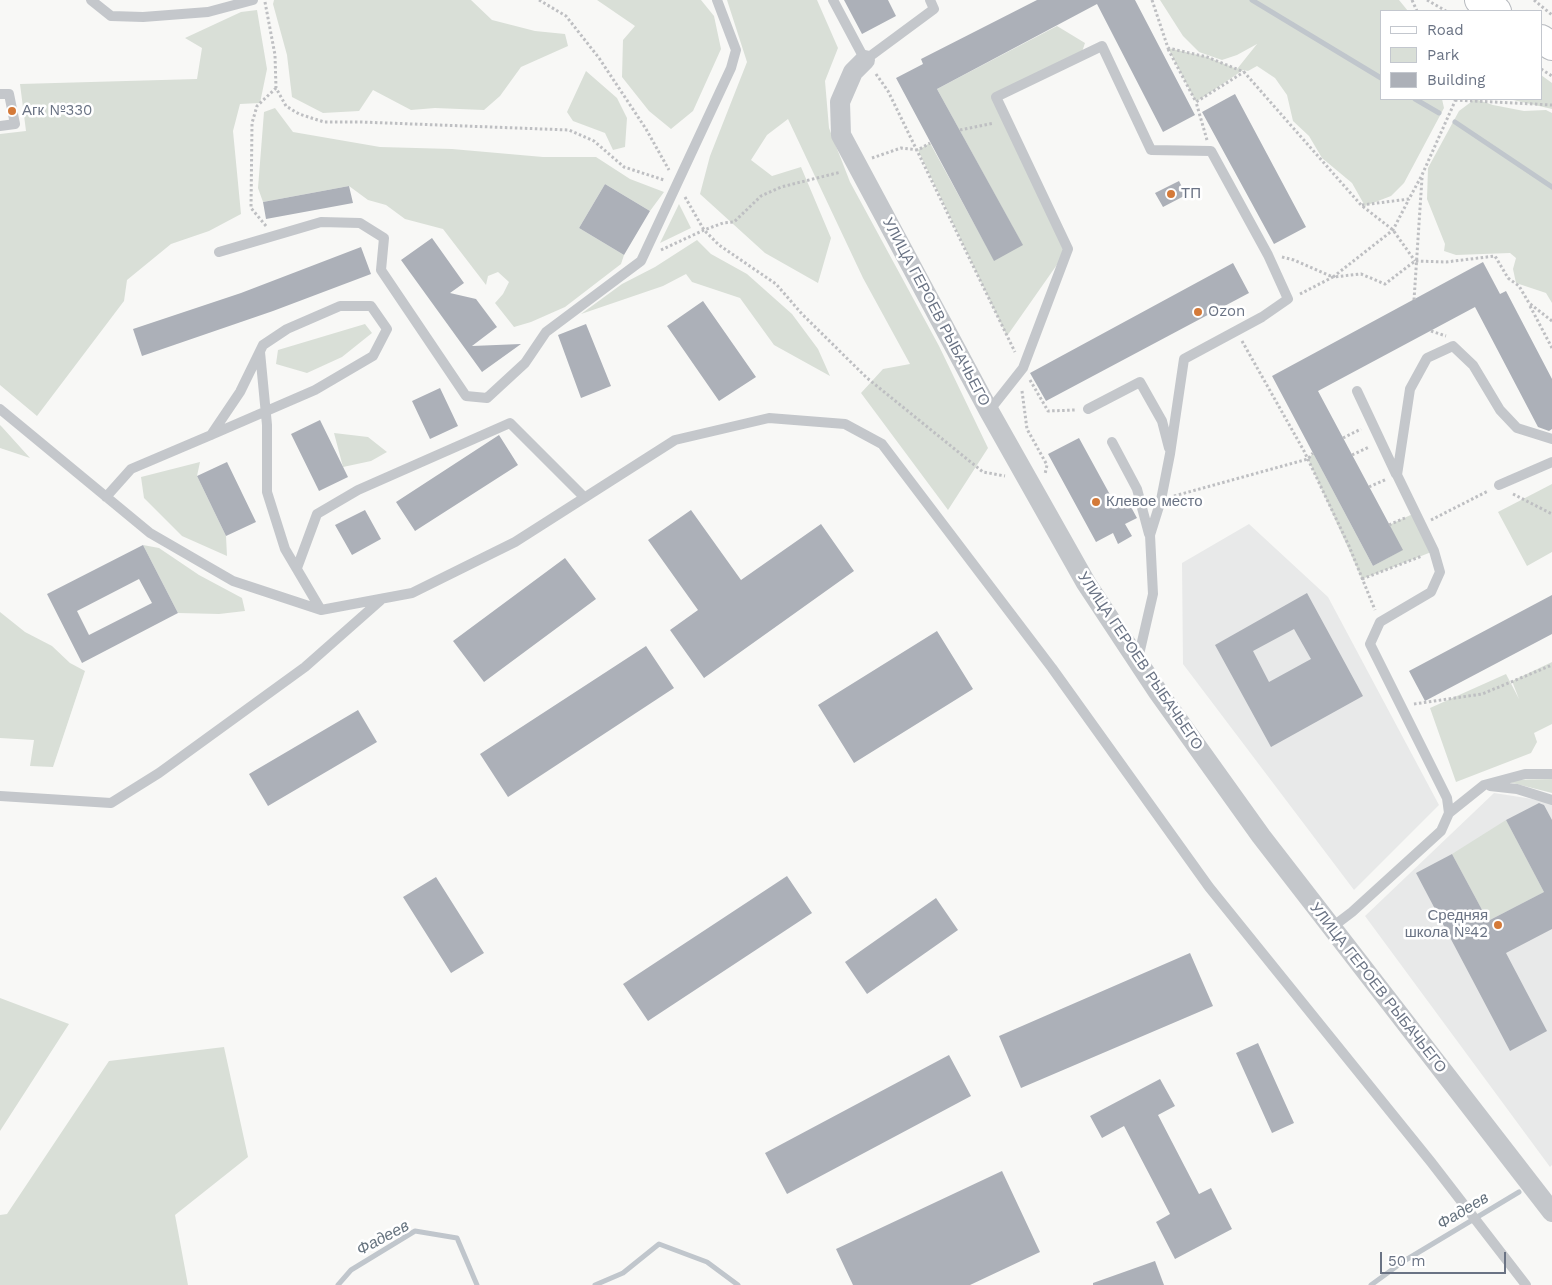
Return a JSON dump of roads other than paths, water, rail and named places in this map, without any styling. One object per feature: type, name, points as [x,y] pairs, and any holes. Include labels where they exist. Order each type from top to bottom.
[{"type":"main road","points":[[1479,0],[1495,10]]},
{"type":"main road","points":[[1549,20],[1552,46]]},
{"type":"street","name":"УЛИЦА ГЕРОЕВ РЫБАЧЬЕГО","points":[[865,60],[853,72],[840,102],[841,135],[853,169],[1086,583],[1137,662],[1261,836],[1552,1212]]},
{"type":"lane","points":[[91,0],[112,16],[142,17],[208,12],[253,0]]},
{"type":"lane","points":[[219,252],[321,222],[360,223],[384,238],[381,270],[466,396],[487,398],[525,363],[546,332],[640,261],[731,68],[736,50],[717,0]]},
{"type":"lane","points":[[833,0],[865,60],[934,9],[930,0]]},
{"type":"lane","points":[[989,411],[1022,368],[1068,250],[996,97],[1102,46],[1151,150],[1211,151],[1268,255],[1288,299],[1236,331],[1184,359],[1170,454],[1161,500],[1150,535]]},
{"type":"lane","points":[[0,94],[9,94],[15,124],[0,126]]},
{"type":"lane","points":[[106,497],[131,469],[266,412],[315,390],[373,356],[387,330],[371,306],[340,306],[287,329],[263,345],[240,392],[211,435]]},
{"type":"lane","points":[[1397,475],[1410,389],[1427,358],[1453,346],[1473,365],[1500,410],[1517,428],[1552,439]]},
{"type":"lane","points":[[260,352],[266,412],[267,492],[285,549],[321,610]]},
{"type":"lane","points":[[1088,409],[1140,382],[1162,421],[1170,454]]},
{"type":"lane","points":[[1357,391],[1434,551],[1440,572],[1431,592],[1380,622],[1370,644],[1447,798],[1449,812]]},
{"type":"lane","points":[[0,409],[150,533],[233,581],[321,610],[412,593],[515,542],[675,440],[769,418],[845,424],[882,444],[1052,668],[1209,887],[1526,1285]]},
{"type":"lane","points":[[297,568],[317,514],[358,490],[510,423],[584,497]]},
{"type":"lane","points":[[1112,442],[1137,490],[1150,535],[1153,594],[1137,662]]},
{"type":"lane","points":[[1499,485],[1552,462]]},
{"type":"lane","points":[[0,796],[111,803],[159,773],[305,667],[383,598]]},
{"type":"lane","points":[[1331,928],[1352,912],[1441,831],[1449,812],[1484,785],[1525,774],[1552,774]]},
{"type":"lane","points":[[1484,785],[1517,789],[1552,800]]},
{"type":"waterway","points":[[1252,0],[1380,77]]},
{"type":"waterway","points":[[1417,100],[1439,113]]},
{"type":"waterway","points":[[1455,122],[1552,187]]},
{"type":"waterway","name":"Фадеев","points":[[1371,1285],[1404,1261],[1519,1192]]},
{"type":"waterway","name":"Фадеев","points":[[338,1285],[351,1270],[415,1231],[457,1238],[477,1285]]},
{"type":"waterway","name":"Фадеев","points":[[595,1285],[623,1273],[659,1244],[707,1262],[738,1285]]},
{"type":"place","name":"Агк №330","points":[[12,111]]},
{"type":"place","name":"ТП","points":[[1171,194]]},
{"type":"place","name":"Ozon","points":[[1198,312]]},
{"type":"place","name":"Клевое место","points":[[1096,502]]},
{"type":"place","name":"Средняя школа №42","points":[[1498,925]]}]
